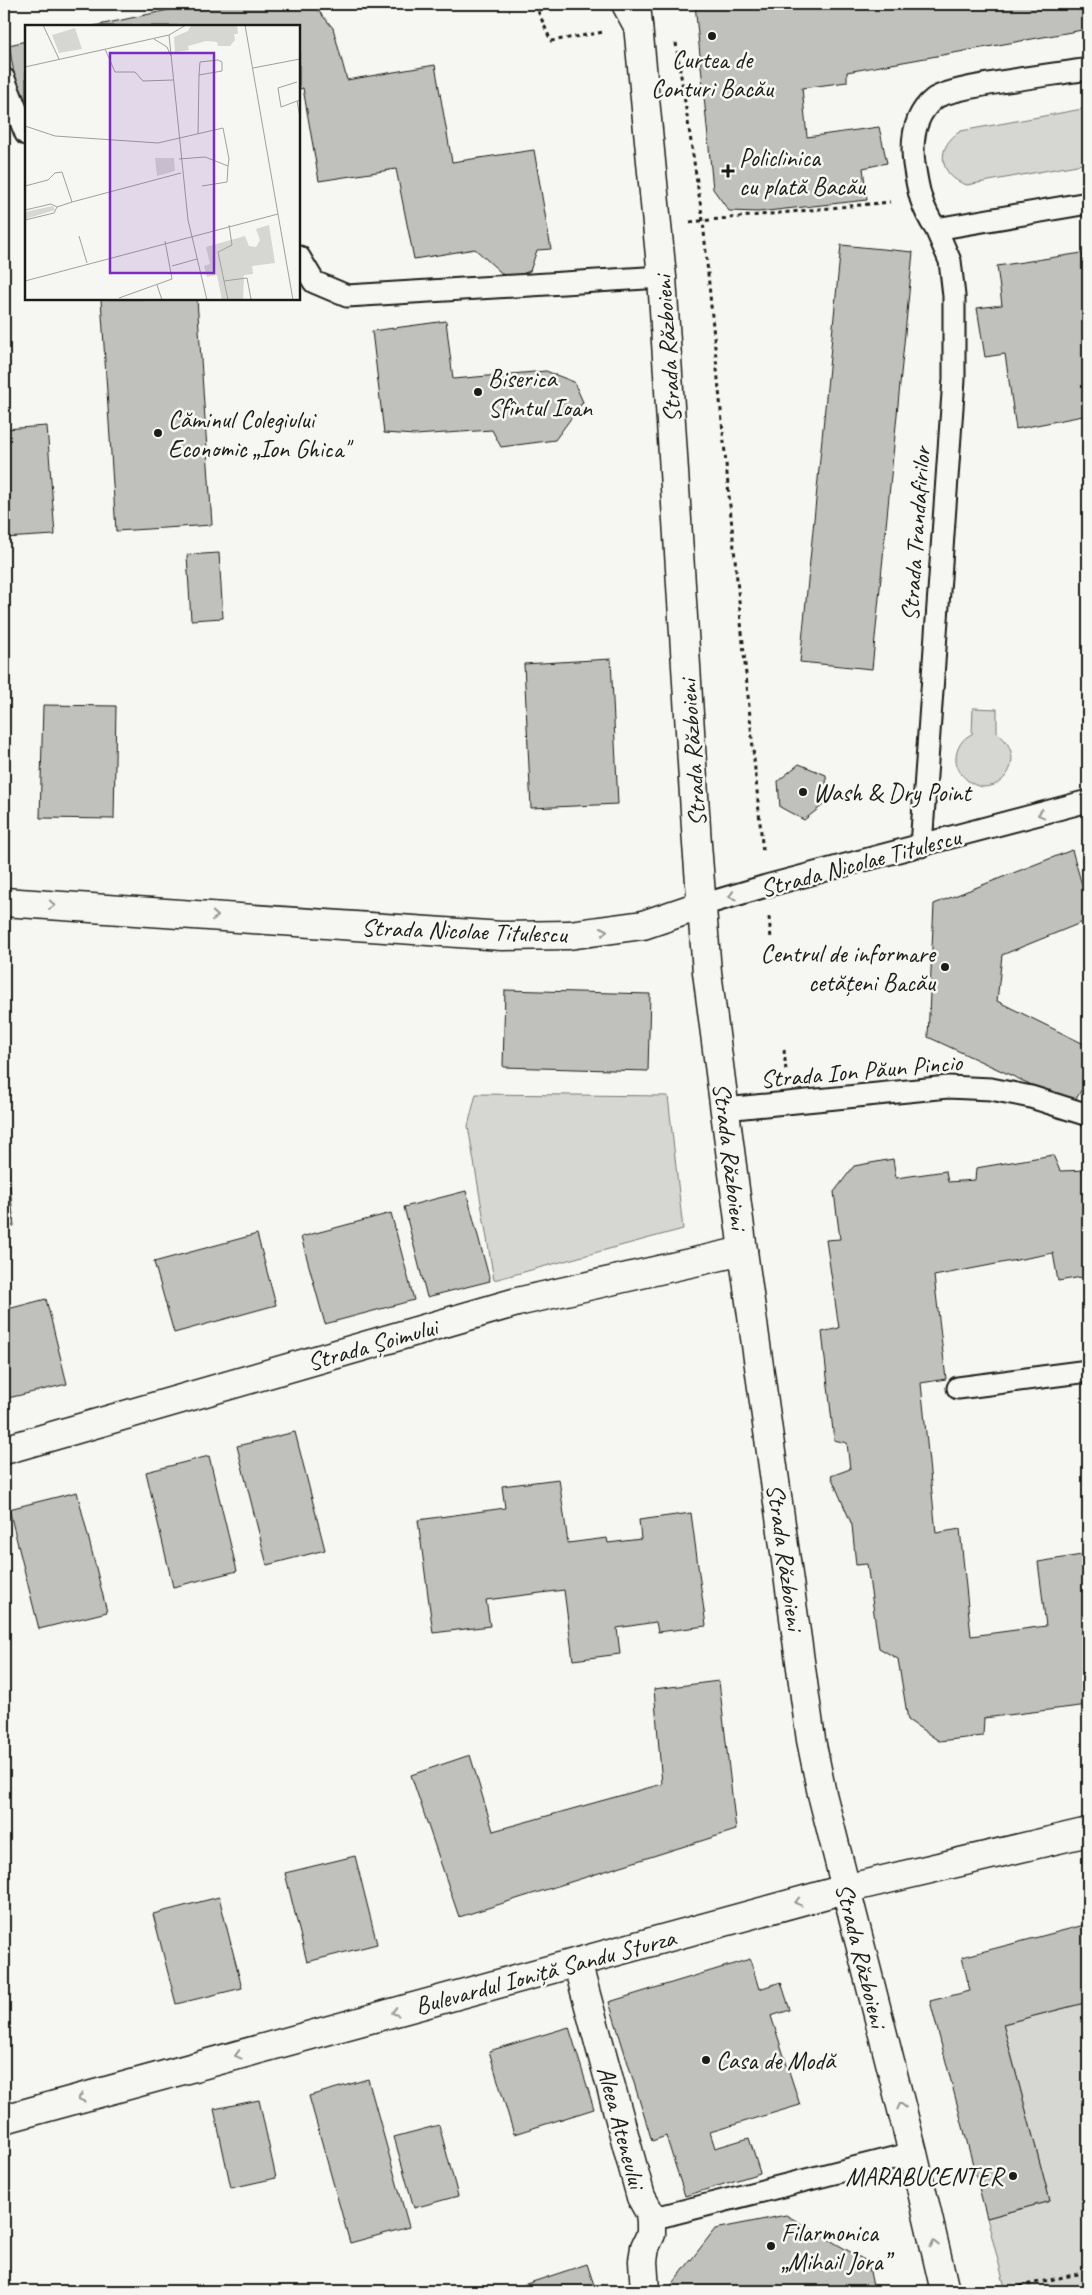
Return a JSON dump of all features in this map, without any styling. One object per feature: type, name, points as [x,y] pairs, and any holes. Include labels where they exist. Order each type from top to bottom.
[{"type":"street","name":"Strada Războieni","points":[[633,11],[662,277],[707,972],[743,1251],[811,1740],[845,1889],[946,2291]]},
{"type":"street","name":"Strada Nicolae Titulescu","points":[[4,902],[502,936],[569,935],[643,925],[702,905]]},
{"type":"street","name":"Strada Șoimului","points":[[4,1450],[517,1302],[743,1251]]},
{"type":"street","name":"Bulevardul Ioniță Sandu Sturza","points":[[4,2119],[845,1889],[1088,1832]]},
{"type":"street","name":"Aleea Ateneului","points":[[577,1962],[641,2197],[651,2219],[651,2234],[645,2247],[643,2261],[645,2291]]},
{"type":"lane","points":[[920,199],[913,138],[917,122],[926,107],[936,97],[962,89],[1088,70]]},
{"type":"lane","points":[[4,79],[25,132]]},
{"type":"lane","name":"Strada Trandafirilor","points":[[920,199],[950,261],[954,296],[954,379],[922,846]]},
{"type":"lane","points":[[936,229],[1088,203]]},
{"type":"lane","points":[[300,258],[314,282],[347,296],[662,277]]},
{"type":"lane","name":"Strada Nicolae Titulescu","points":[[702,905],[766,886],[1088,801]]},
{"type":"lane","name":"Strada Ion Păun Pincio","points":[[725,1109],[948,1086],[991,1089],[1032,1097],[1088,1115]]},
{"type":"lane","points":[[958,1388],[1088,1371]]},
{"type":"lane","points":[[651,2219],[913,2154]]},
{"type":"path","points":[[676,41],[703,221],[772,939]]},
{"type":"path","points":[[657,226],[920,199]]},
{"type":"path","points":[[996,2291],[1088,2272]]},
{"type":"shaded area","points":[[1088,108],[1088,163],[967,185],[957,181],[946,168],[943,160],[947,144],[961,131]]},
{"type":"shaded area","points":[[973,708],[997,709],[997,733],[1007,743],[1012,755],[1011,766],[1006,775],[999,783],[989,786],[978,786],[967,780],[960,773],[957,765],[956,755],[958,748],[965,738],[972,734]]},
{"type":"shaded area","points":[[476,1094],[668,1096],[683,1229],[494,1280],[468,1126]]},
{"type":"shaded area","points":[[1088,2002],[1088,2291],[1006,2291],[987,2218],[1050,2201],[1003,2024]]},
{"type":"building","points":[[196,4],[309,4],[316,8],[333,28],[347,80],[435,65],[452,162],[534,150],[551,249],[537,250],[530,271],[508,279],[475,249],[414,259],[396,169],[319,181],[303,88],[300,89],[300,25],[99,25]]},
{"type":"building","points":[[695,4],[1088,4],[1088,29],[847,72],[847,82],[802,88],[807,137],[879,127],[887,163],[863,168],[867,200],[758,212],[729,211],[713,189]]},
{"type":"building","points":[[25,41],[25,119],[22,120],[9,45]]},
{"type":"building","points":[[841,245],[913,252],[872,669],[800,662]]},
{"type":"building","points":[[1082,253],[1086,281],[1088,281],[1088,415],[1016,429],[1005,354],[985,357],[977,308],[1002,305],[997,266]]},
{"type":"building","name":"Căminul Colegiului Economic „Ion Ghica\"","points":[[101,300],[197,300],[212,525],[116,531]]},
{"type":"building","name":"Biserica Sfîntul Ioan","points":[[446,321],[453,379],[546,371],[574,382],[583,402],[555,440],[501,447],[492,430],[415,435],[384,433],[372,331]]},
{"type":"building","points":[[47,426],[55,535],[4,538],[4,429]]},
{"type":"building","points":[[219,553],[223,618],[191,620],[187,555]]},
{"type":"building","points":[[611,659],[618,804],[531,808],[524,664]]},
{"type":"building","points":[[43,705],[116,706],[114,819],[40,818]]},
{"type":"building","name":"Wash & Dry Point","points":[[799,764],[826,775],[827,802],[804,820],[780,807],[778,781]]},
{"type":"building","points":[[1072,850],[1088,906],[1088,920],[1002,955],[997,1001],[1088,1046],[1088,1079],[1073,1104],[928,1037],[934,904]]},
{"type":"building","points":[[505,990],[650,994],[648,1071],[503,1067]]},
{"type":"building","points":[[1088,1079],[1088,1096],[1081,1092]]},
{"type":"building","points":[[4,1127],[14,1226],[4,1227]]},
{"type":"building","points":[[1053,1155],[1060,1171],[1088,1170],[1088,1276],[1058,1281],[1053,1253],[934,1276],[946,1379],[921,1383],[936,1533],[960,1529],[971,1636],[1046,1626],[1038,1562],[1088,1554],[1088,1691],[1086,1691],[1088,1705],[984,1718],[983,1736],[939,1741],[908,1720],[898,1659],[879,1648],[867,1564],[856,1565],[852,1525],[831,1476],[850,1469],[847,1443],[834,1440],[822,1332],[839,1328],[826,1240],[840,1239],[834,1192],[854,1166],[893,1159],[896,1178],[946,1171],[948,1182],[975,1180],[976,1168]]},
{"type":"building","points":[[466,1191],[490,1281],[427,1297],[404,1207]]},
{"type":"building","points":[[391,1213],[414,1300],[325,1324],[301,1237]]},
{"type":"building","points":[[257,1234],[276,1305],[174,1333],[154,1262]]},
{"type":"building","points":[[46,1299],[67,1384],[4,1399],[4,1310]]},
{"type":"building","points":[[295,1432],[325,1550],[267,1565],[237,1446]]},
{"type":"building","points":[[209,1456],[237,1571],[173,1587],[146,1472]]},
{"type":"building","points":[[559,1479],[568,1543],[607,1538],[608,1543],[641,1539],[639,1520],[691,1513],[706,1626],[658,1632],[656,1622],[617,1628],[620,1654],[573,1660],[564,1590],[486,1600],[490,1626],[433,1633],[418,1520],[505,1508],[502,1486]]},
{"type":"building","points":[[77,1492],[107,1612],[39,1629],[9,1509]]},
{"type":"building","points":[[719,1681],[736,1830],[459,1917],[411,1775],[470,1755],[493,1831],[662,1784],[654,1689]]},
{"type":"building","points":[[355,1856],[377,1944],[307,1962],[285,1873]]},
{"type":"building","points":[[219,1897],[242,1988],[176,2004],[153,1914]]},
{"type":"building","points":[[1088,1924],[1088,2002],[1003,2024],[1050,2201],[987,2218],[930,2001],[970,1991],[962,1957]]},
{"type":"building","name":"Casa de Modă","points":[[750,1959],[759,1989],[781,1982],[790,2010],[771,2016],[800,2105],[710,2132],[715,2148],[749,2138],[760,2173],[685,2196],[666,2136],[652,2141],[609,2002]]},
{"type":"building","points":[[569,2027],[594,2109],[514,2134],[489,2051]]},
{"type":"building","points":[[368,2079],[409,2227],[350,2243],[309,2096]]},
{"type":"building","points":[[259,2100],[276,2178],[231,2188],[214,2109]]},
{"type":"building","points":[[439,2125],[458,2196],[414,2208],[394,2137]]},
{"type":"building","name":"Filarmonica „Mihail Jora”","points":[[786,2215],[868,2262],[874,2291],[667,2291],[715,2229]]},
{"type":"building","points":[[587,2264],[596,2291],[505,2291]]},
{"type":"place","name":"Curtea de Conturi Bacău","points":[[712,36]]},
{"type":"place","name":"Policlinica cu plată Bacău","points":[[728,171]]},
{"type":"place","name":"Biserica Sfîntul Ioan","points":[[478,392]]},
{"type":"place","name":"Căminul Colegiului Economic „Ion Ghica\"","points":[[158,433]]},
{"type":"place","name":"Wash & Dry Point","points":[[803,792]]},
{"type":"place","name":"Centrul de informare cetățeni Bacău","points":[[945,967]]},
{"type":"place","name":"Casa de Modă","points":[[706,2060]]},
{"type":"place","name":"MARABUCENTER","points":[[1013,2176]]},
{"type":"place","name":"Filarmonica „Mihail Jora”","points":[[771,2246]]}]
